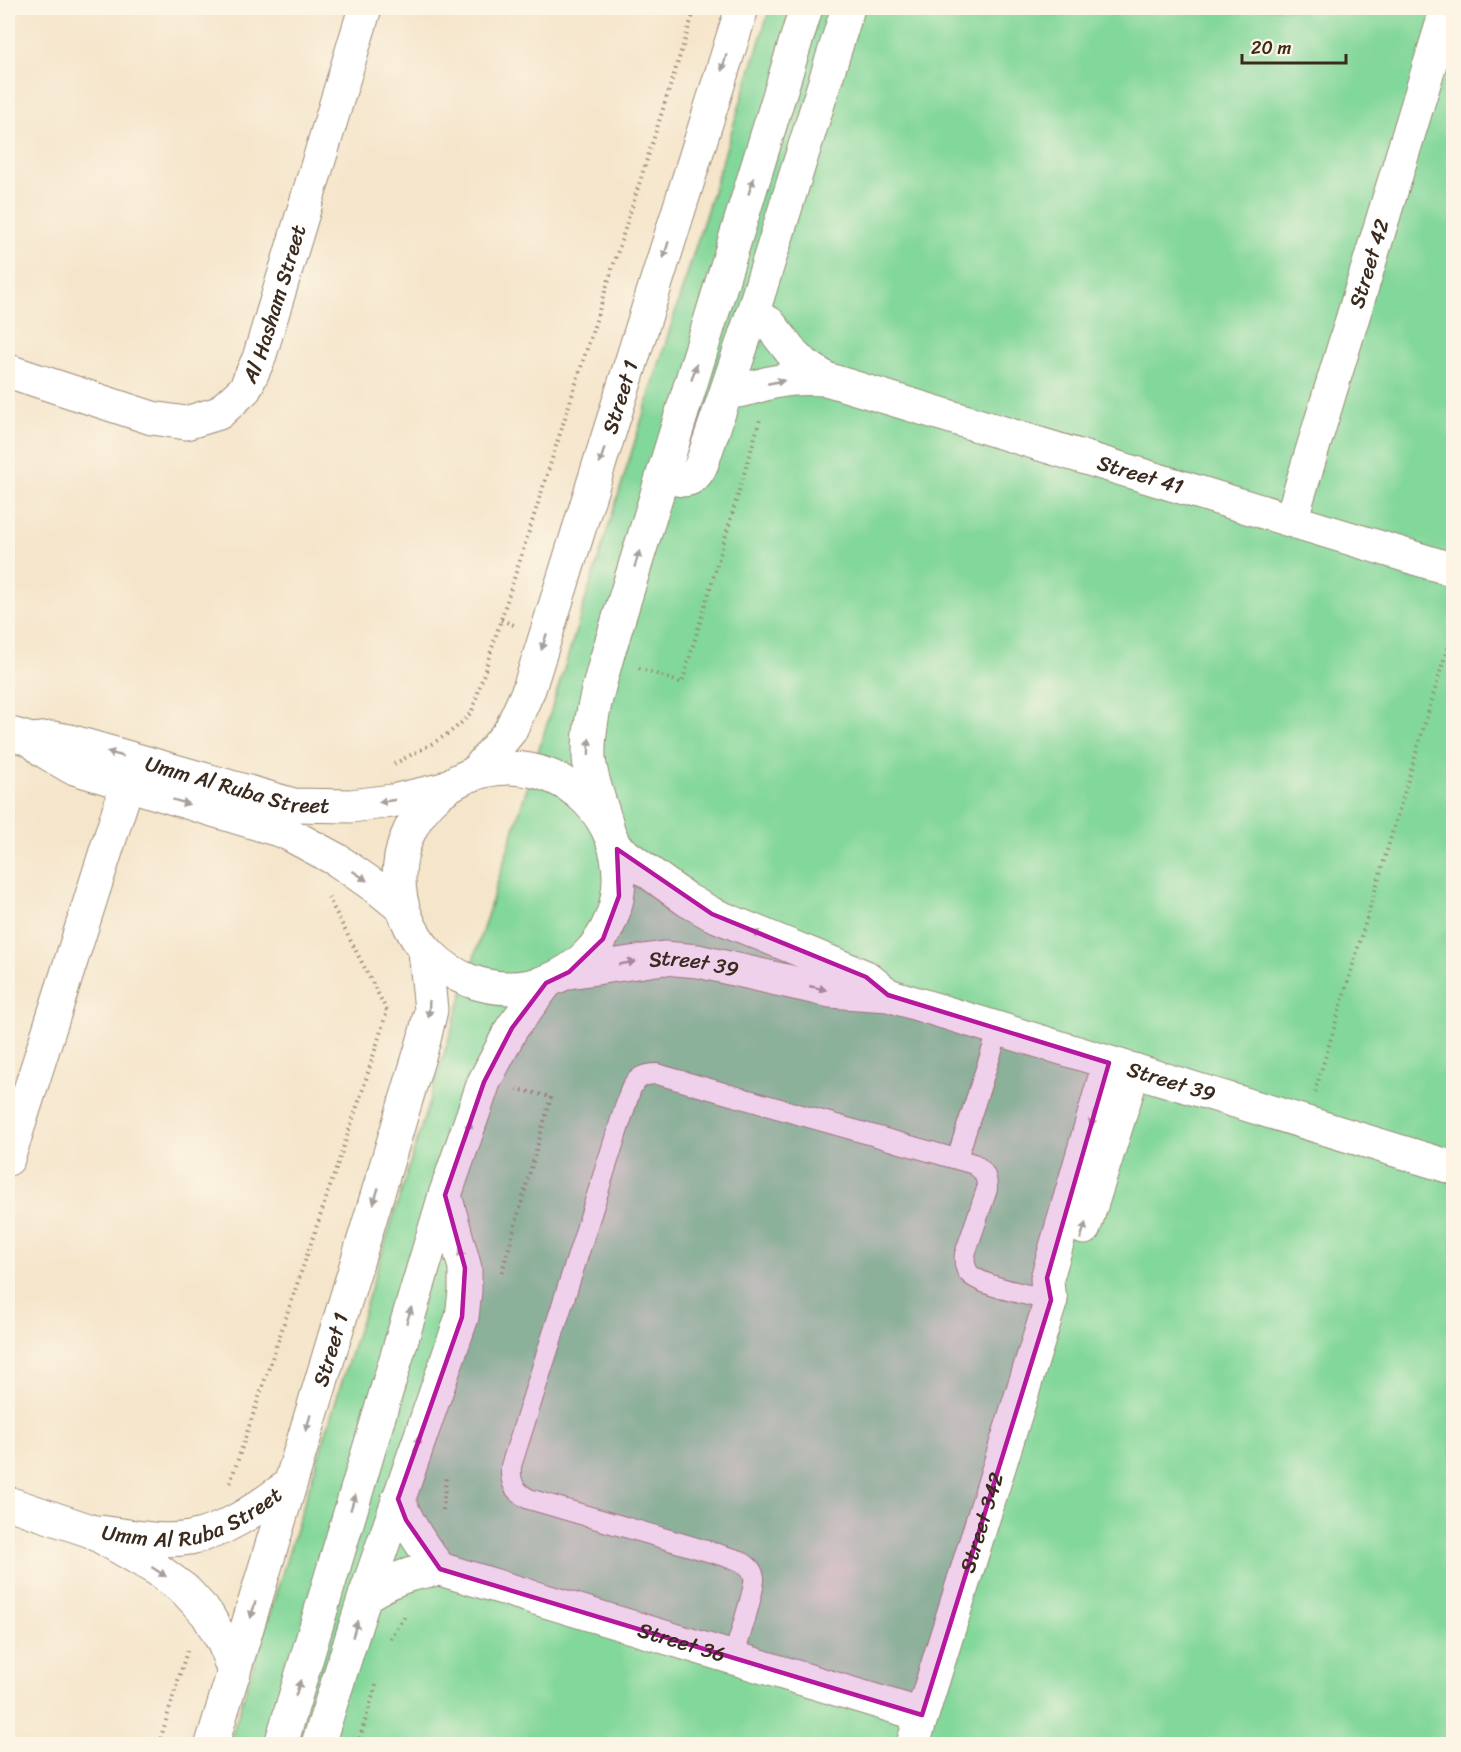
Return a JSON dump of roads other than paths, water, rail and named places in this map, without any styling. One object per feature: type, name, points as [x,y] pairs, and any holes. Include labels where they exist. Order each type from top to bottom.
[{"type":"street","name":"Al Hasham Street","points":[[8,370],[152,418],[186,423],[219,413],[245,389],[259,358],[365,8]]},
{"type":"street","name":"Street 1","points":[[474,774],[510,731],[529,689],[742,8]]},
{"type":"street","points":[[281,1744],[445,1195],[484,1082],[512,1028],[558,978],[603,939],[619,896],[612,837],[589,760],[592,715],[607,657],[806,8]]},
{"type":"street","points":[[663,475],[682,480],[691,478],[698,472],[752,315],[848,8]]},
{"type":"street","name":"Street 42","points":[[1291,520],[1447,8]]},
{"type":"street","name":"Street 41","points":[[752,315],[769,323],[797,358],[826,379]]},
{"type":"street","name":"Street 41","points":[[727,392],[747,390],[771,382],[799,378],[826,379],[1454,570]]},
{"type":"street","name":"Umm Al Ruba Street","points":[[20,736],[71,767],[285,832],[337,860],[402,908]]},
{"type":"street","name":"Umm Al Ruba Street","points":[[20,736],[52,738],[77,743],[294,805],[351,806],[392,801],[444,789]]},
{"type":"street","name":"Street 39","points":[[474,774],[512,768],[549,775],[582,795],[612,837],[679,894],[712,914],[866,977],[888,995]]},
{"type":"street","points":[[425,951],[402,908],[399,864],[414,821],[444,789],[474,774]]},
{"type":"street","name":"Umm Al Ruba Street","points":[[8,1159],[126,785]]},
{"type":"street","name":"Street 1","points":[[212,1744],[424,1040],[431,1010],[425,951]]},
{"type":"street","name":"Street 39","points":[[425,951],[460,978],[502,989],[664,958],[698,961],[830,991],[888,995],[1454,1168]]},
{"type":"street","name":"Street 342","points":[[917,1730],[1051,1300],[1064,1291],[1066,1285],[1122,1066]]},
{"type":"street","points":[[318,1744],[365,1596],[462,1317],[465,1268],[445,1195]]},
{"type":"street","name":"Umm Al Ruba Street","points":[[91,1531],[155,1538],[190,1538],[219,1528],[252,1511],[289,1485]]},
{"type":"street","points":[[398,1499],[406,1520],[440,1569]]},
{"type":"street","name":"Umm Al Ruba Street","points":[[8,1503],[91,1531],[158,1570],[185,1590],[207,1614],[224,1642],[234,1673]]},
{"type":"street","name":"Street 36","points":[[365,1596],[405,1574],[440,1569],[734,1659],[917,1730]]},
{"type":"lane","points":[[957,1158],[999,1029]]},
{"type":"lane","points":[[734,1659],[754,1584],[751,1570],[745,1564],[738,1560],[529,1499],[513,1486],[510,1477],[511,1466],[631,1088],[637,1079],[646,1074],[657,1074],[974,1164],[983,1170],[987,1179],[987,1189],[965,1254],[964,1265],[969,1274],[997,1286],[1051,1300]]}]
